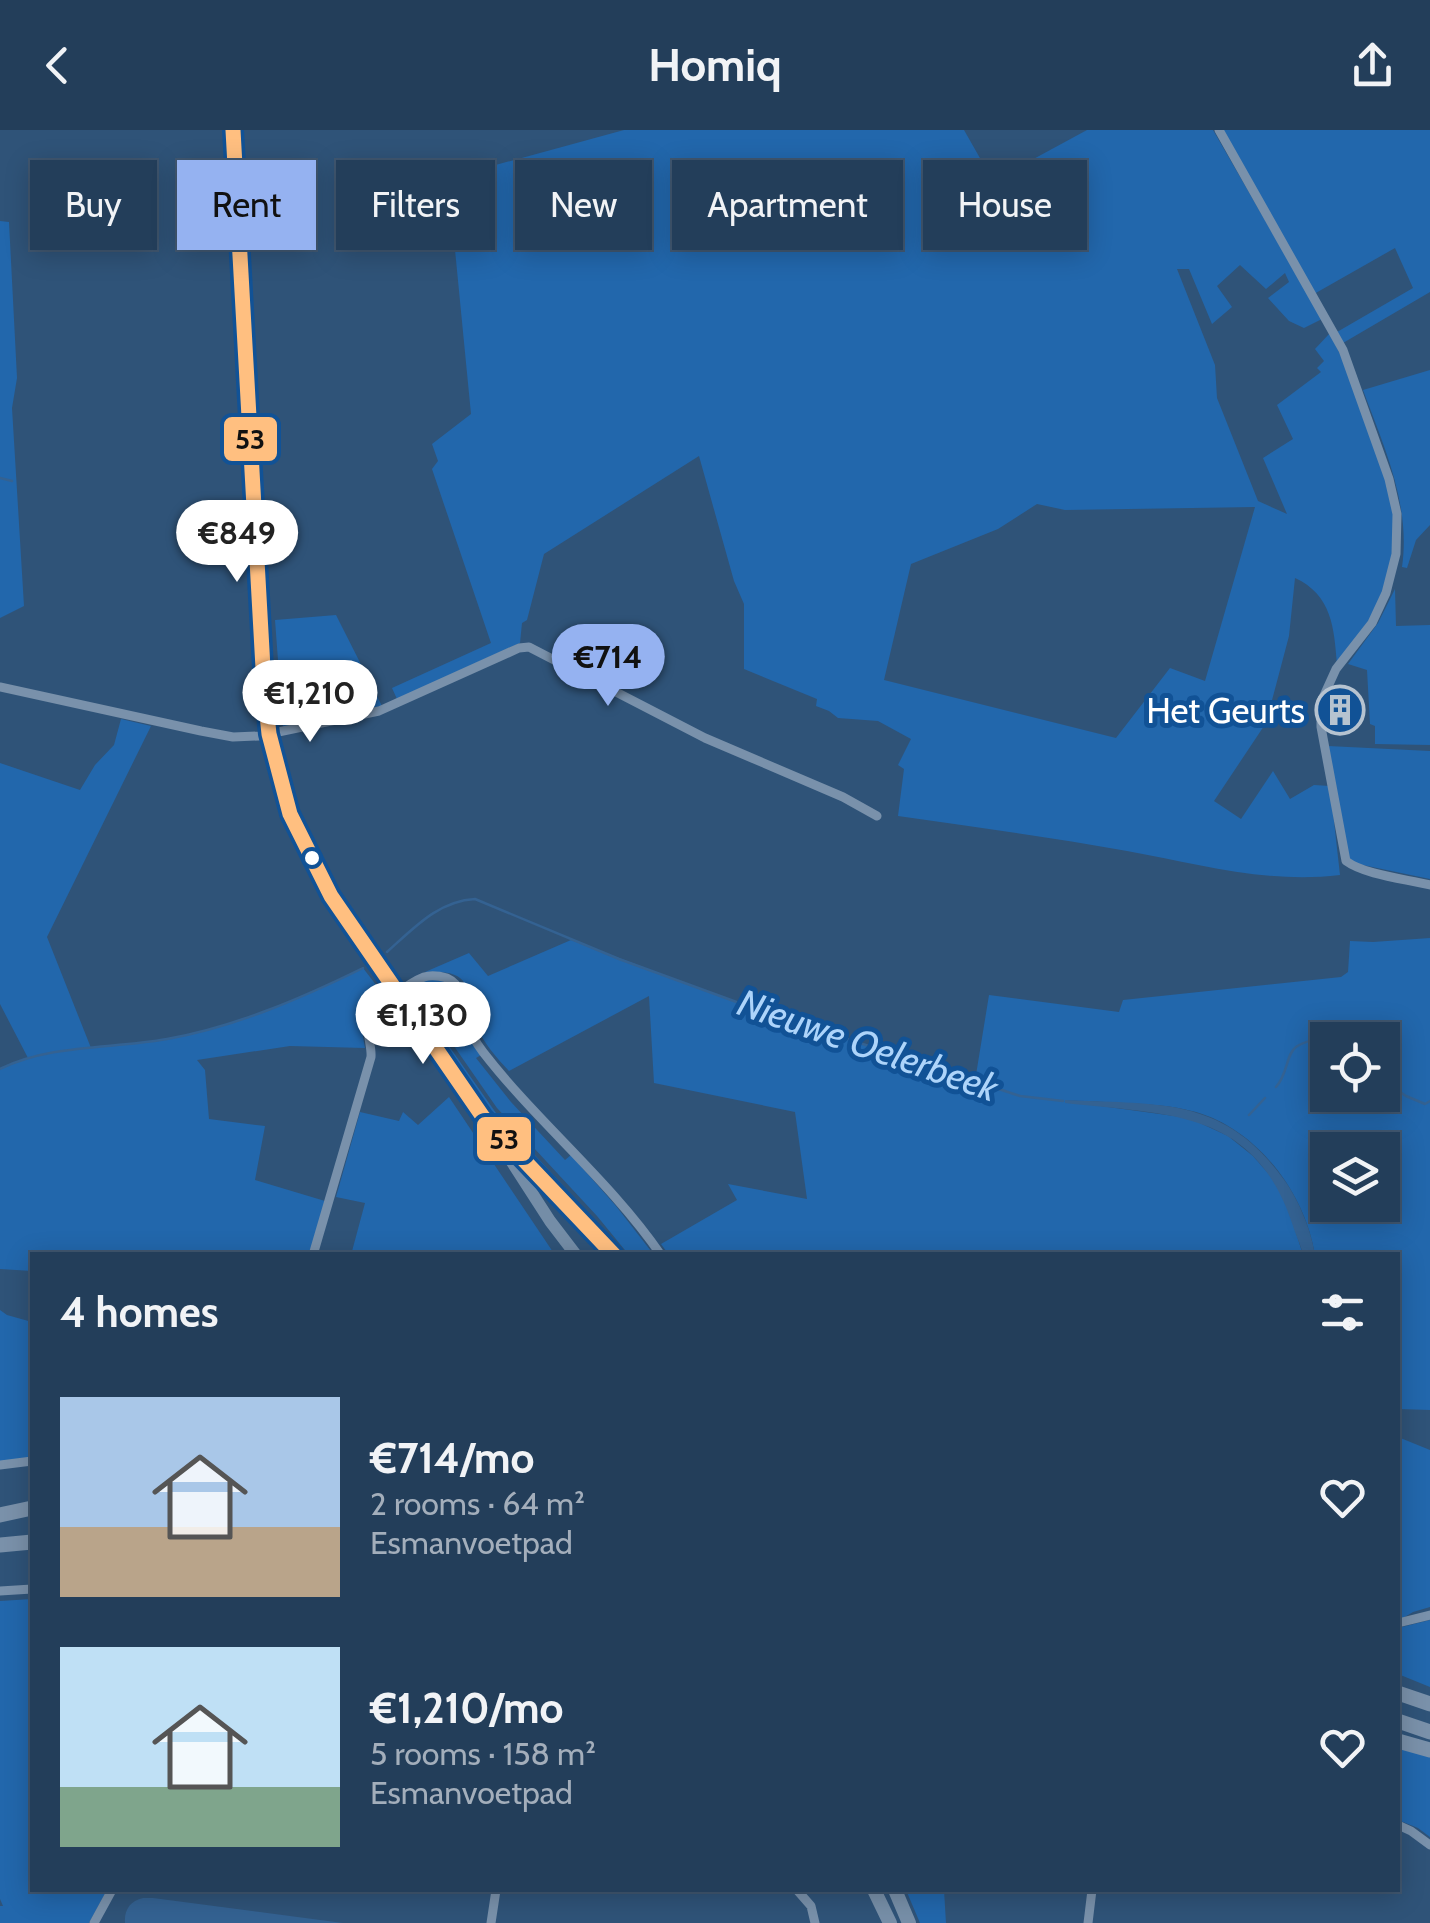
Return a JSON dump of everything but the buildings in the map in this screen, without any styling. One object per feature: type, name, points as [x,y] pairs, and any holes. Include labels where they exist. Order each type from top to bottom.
[{"type":"highway","points":[[0,1517],[30,1509]]},
{"type":"highway","points":[[0,1517],[30,1517]]},
{"type":"highway","points":[[0,1546],[30,1546]]},
{"type":"highway","points":[[1400,1692],[1426,1703]]},
{"type":"highway","points":[[1400,1722],[1430,1732]]},
{"type":"highway","points":[[1400,1742],[1430,1750]]},
{"type":"main road","points":[[233,130],[264,686],[269,734],[281,784],[298,830],[331,896],[574,1252]]},
{"type":"main road","points":[[483,1117],[611,1252]]},
{"type":"main road","points":[[875,1892],[890,1923]]},
{"type":"main road","points":[[896,1892],[909,1923]]},
{"type":"street","points":[[1218,130],[1344,350],[1389,479],[1397,514],[1396,554],[1386,593],[1372,623],[1336,669],[1321,702],[1321,727],[1346,860],[1353,866],[1430,885]]},
{"type":"street","points":[[0,687],[243,737],[379,711],[519,648],[529,647],[706,738],[876,816]]},
{"type":"street","points":[[314,1252],[371,1058],[370,1020],[374,1012],[424,977],[452,981],[463,998],[468,1027],[480,1048],[517,1094],[618,1200],[659,1252]]},
{"type":"street","points":[[0,1465],[30,1461]]},
{"type":"street","points":[[0,1591],[30,1589]]},
{"type":"street","points":[[1400,1623],[1430,1614]]},
{"type":"street","points":[[1400,1826],[1430,1846]]},
{"type":"street","points":[[94,1923],[111,1892]]},
{"type":"street","points":[[491,1923],[496,1892]]},
{"type":"street","points":[[799,1892],[811,1906],[815,1923]]},
{"type":"street","points":[[1088,1923],[1092,1892]]},
{"type":"shaded area","points":[[624,130],[964,130],[981,160],[923,160],[923,250],[1087,250],[1087,160],[1032,160],[1087,130],[1213,130],[1322,319],[1304,328],[1289,321],[1268,298],[1289,282],[1285,273],[1266,289],[1240,265],[1217,286],[1232,307],[1212,324],[1189,269],[1177,269],[1215,365],[1217,398],[1258,501],[1287,514],[1263,458],[1293,439],[1277,405],[1321,372],[1317,368],[1324,361],[1315,349],[1330,333],[1356,388],[1394,506],[1393,558],[1377,609],[1337,664],[1332,625],[1324,603],[1295,578],[1289,636],[1266,723],[1214,801],[1241,819],[1273,771],[1290,799],[1314,785],[1330,786],[1340,875],[1259,875],[1070,841],[898,816],[904,769],[898,765],[911,739],[878,721],[838,718],[816,706],[817,699],[744,669],[744,604],[699,456],[544,554],[527,620],[522,623],[520,643],[397,699],[392,688],[491,643],[432,469],[438,461],[432,444],[471,414],[455,250],[495,250],[495,165]],"holes":[[[1037,504],[1065,510],[1255,507],[1205,681],[1170,668],[1116,738],[884,680],[911,564],[998,529]]]},
{"type":"shaded area","points":[[1220,130],[1430,130],[1430,292],[1343,343],[1337,332],[1413,288],[1395,248],[1314,294]]},
{"type":"shaded area","points":[[0,221],[9,222],[17,378],[12,408],[24,606],[0,618]]},
{"type":"shaded area","points":[[1430,370],[1430,525],[1416,540],[1407,568],[1402,567],[1403,521],[1394,477],[1363,390]]},
{"type":"shaded area","points":[[1395,589],[1396,626],[1430,625],[1430,745],[1375,744],[1367,670],[1348,664],[1378,623]]},
{"type":"shaded area","points":[[336,615],[382,706],[283,727],[275,620]]},
{"type":"shaded area","points":[[121,719],[151,726],[47,937],[91,1048],[166,1039],[212,1028],[279,1006],[363,968],[380,990],[364,1016],[365,1048],[290,1046],[197,1060],[205,1070],[209,1119],[265,1126],[255,1180],[325,1201],[310,1252],[30,1252],[30,1271],[0,1269],[0,1069],[28,1058],[0,1004],[0,763],[80,790],[95,765],[114,745]]},
{"type":"shaded area","points":[[1328,746],[1430,751],[1430,879],[1353,863],[1347,855]]},
{"type":"shaded area","points":[[1430,938],[1430,1410],[1400,1409],[1400,1252],[1314,1252],[1301,1209],[1275,1167],[1239,1133],[1219,1121],[1168,1106],[1064,1101],[1189,1118],[1228,1136],[1273,1179],[1286,1201],[1302,1252],[667,1252],[661,1244],[737,1200],[728,1184],[807,1199],[795,1112],[654,1083],[649,996],[509,1071],[480,1032],[460,978],[425,972],[469,953],[488,976],[571,940],[742,1004],[975,1081],[989,995],[1119,1012],[1123,1000],[1341,977],[1348,972],[1350,941]]},
{"type":"shaded area","points":[[445,979],[454,987],[481,1055],[476,1058],[565,1160],[571,1155],[652,1252],[627,1252],[497,1108],[415,990],[425,980]]},
{"type":"shaded area","points":[[418,1002],[496,1113],[622,1252],[614,1252],[494,1119],[424,1021]]},
{"type":"shaded area","points":[[449,1097],[553,1252],[352,1252],[365,1203],[336,1197],[360,1112],[399,1121],[403,1112],[418,1125]]},
{"type":"shaded area","points":[[1065,1103],[1158,1105],[1211,1118],[1236,1131],[1259,1150],[1288,1185],[1307,1224],[1314,1252],[1302,1252],[1277,1187],[1256,1159],[1231,1138],[1172,1116]]},
{"type":"shaded area","points":[[0,1310],[30,1321],[30,1458],[0,1462]]},
{"type":"shaded area","points":[[1400,1438],[1430,1450],[1430,1607],[1400,1620]]},
{"type":"shaded area","points":[[30,1599],[30,1892],[106,1892],[89,1923],[0,1923],[0,1601]]},
{"type":"shaded area","points":[[1430,1620],[1430,1687],[1400,1675],[1400,1628]]},
{"type":"shaded area","points":[[1400,1747],[1430,1755],[1430,1837],[1400,1821]]},
{"type":"shaded area","points":[[907,1892],[944,1892],[946,1923],[920,1923]]},
{"type":"shaded area","points":[[143,1898],[343,1923],[125,1923],[129,1907]]},
{"type":"waterway","points":[[0,478],[12,481]]},
{"type":"waterway","name":"Nieuwe Oelerbeek","points":[[387,952],[438,910],[475,899],[619,959],[742,1004],[1020,1096],[1063,1101]]},
{"type":"waterway","name":"Nieuwe Oelerbeek","points":[[0,1069],[40,1055],[167,1039],[218,1027],[363,968]]},
{"type":"waterway","points":[[1276,1087],[1290,1054],[1310,1040]]},
{"type":"waterway","points":[[1400,1092],[1425,1104],[1430,1101]]},
{"type":"waterway","points":[[1249,1115],[1265,1098]]},
{"type":"transit line","name":"53","points":[[233,130],[264,686],[269,734],[290,814],[331,896],[483,1117],[611,1252]]},
{"type":"place","name":"Het Geurts","points":[[1340,710]]}]
